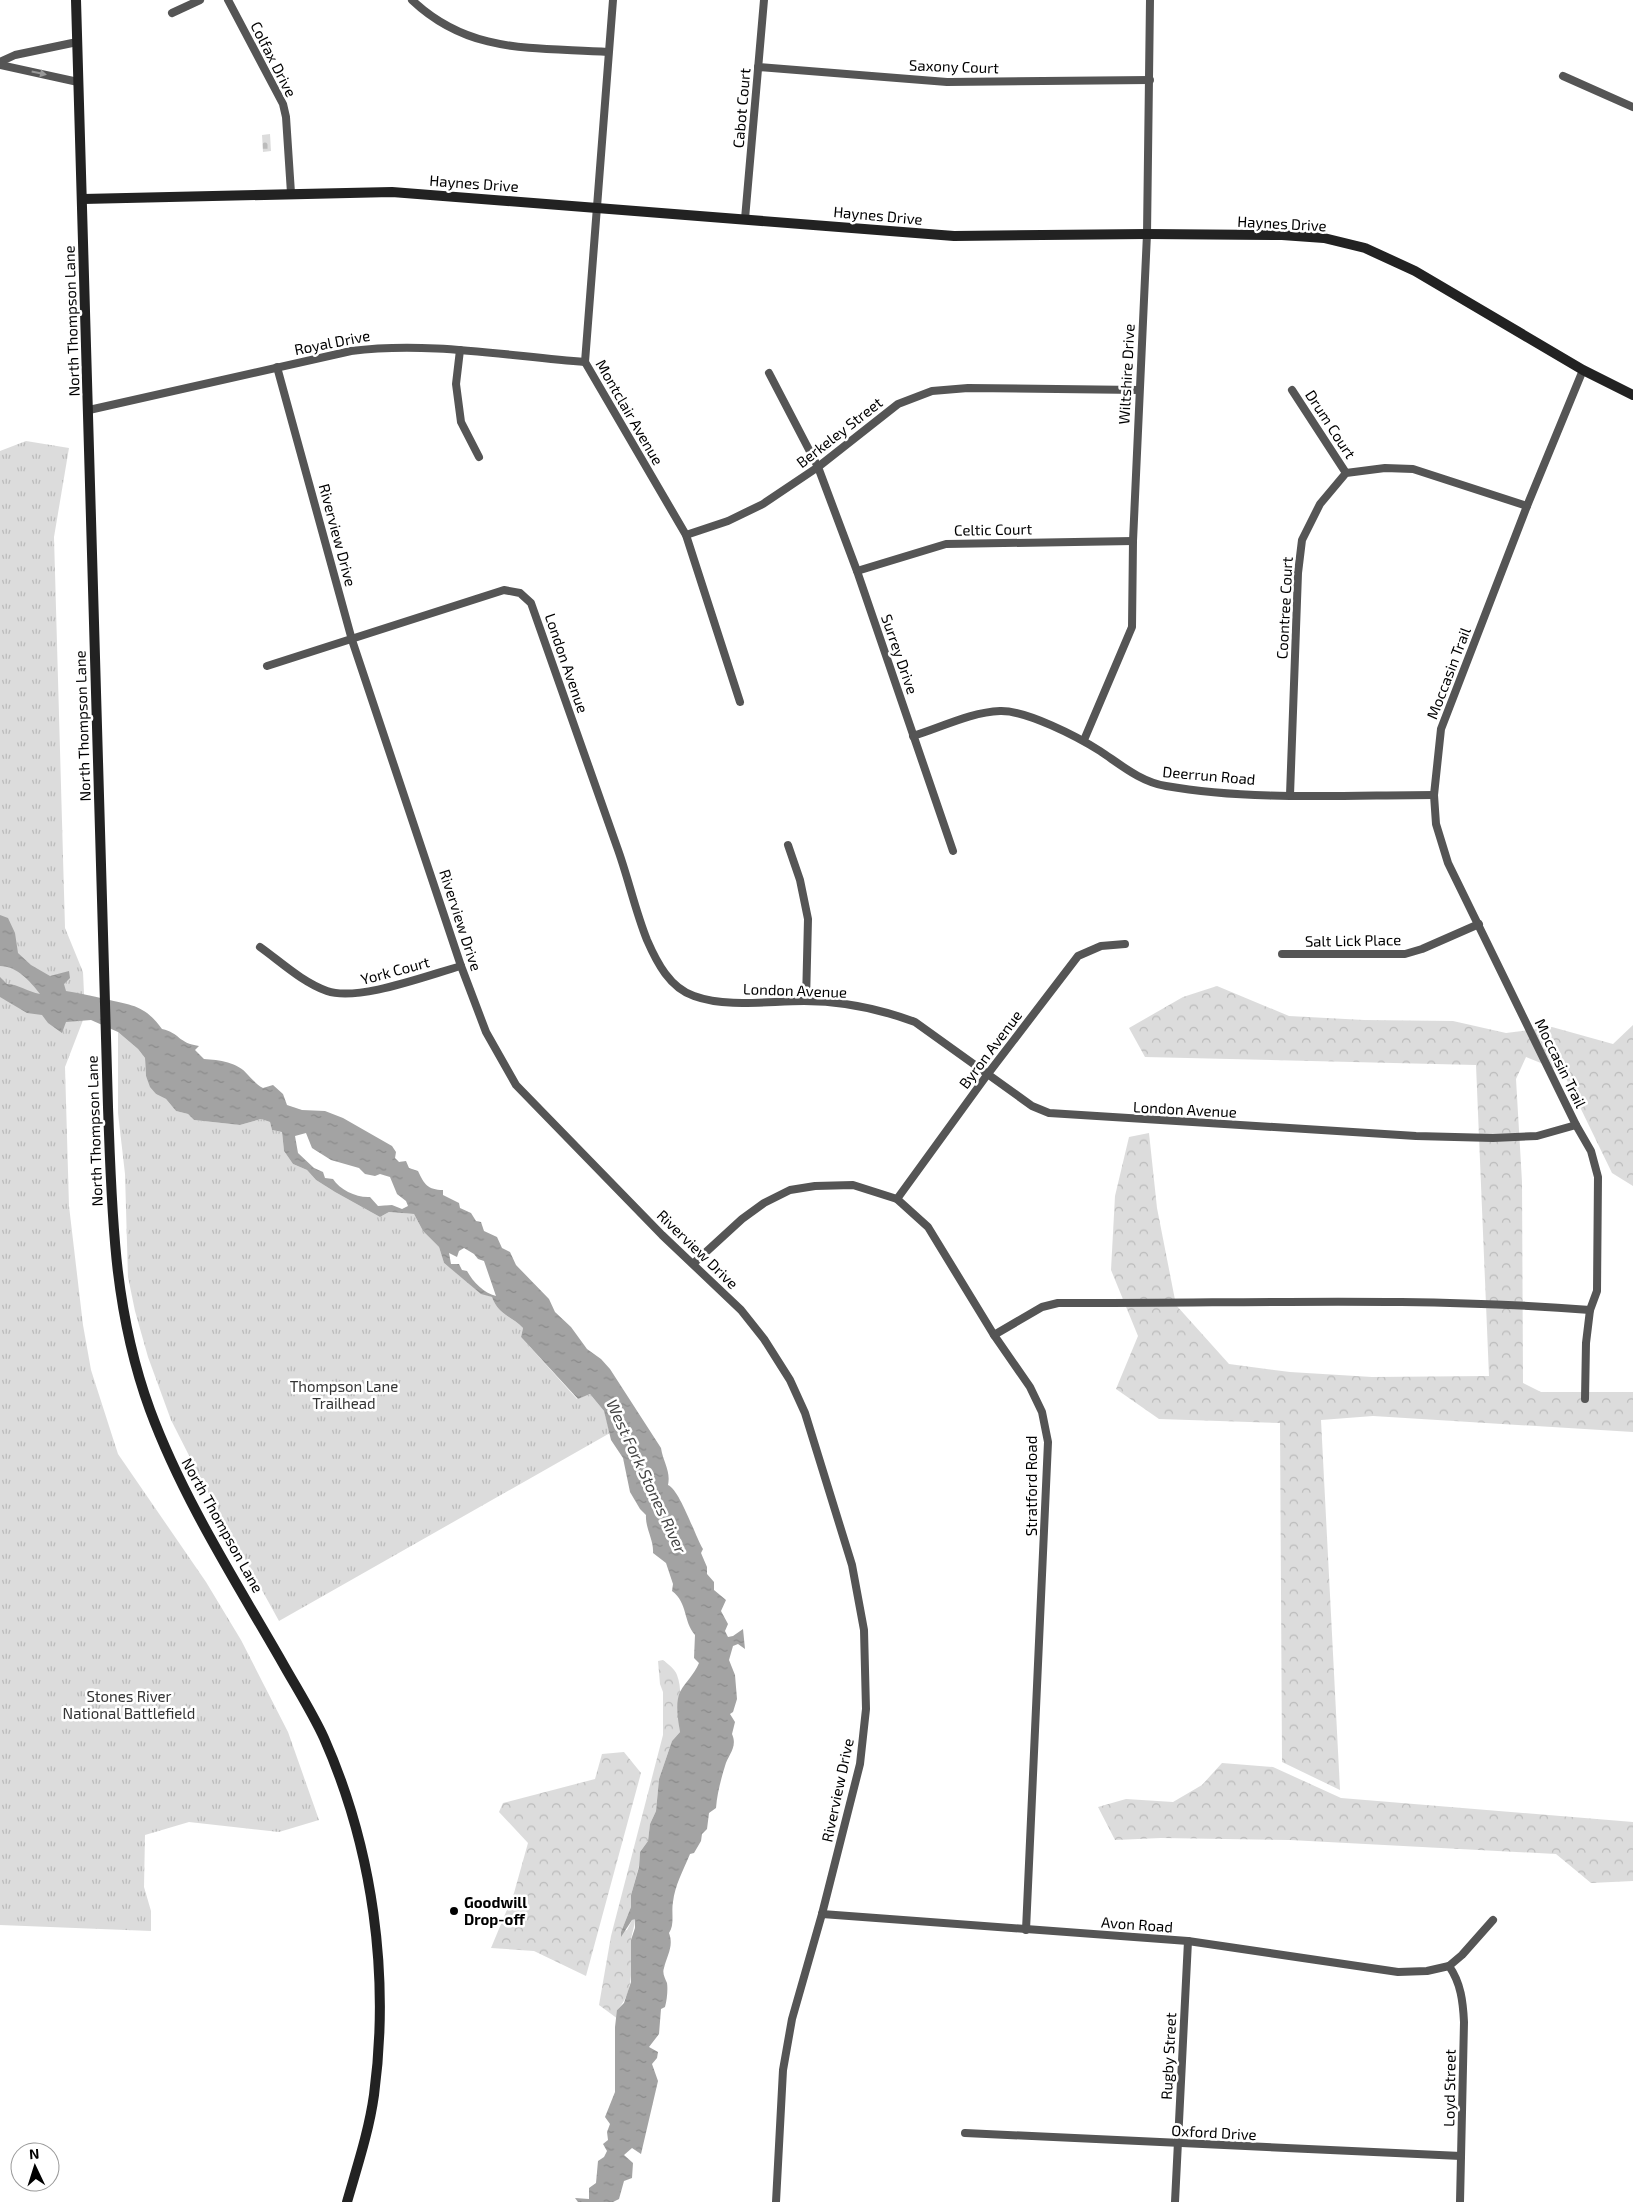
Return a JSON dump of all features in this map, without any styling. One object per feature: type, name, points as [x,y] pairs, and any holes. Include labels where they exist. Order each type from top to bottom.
[{"type":"main road","name":"North Thompson Lane","points":[[76,0],[108,1108],[115,1261],[137,1373],[167,1452],[190,1499],[323,1736],[355,1817],[369,1883],[378,1951],[380,2014],[374,2096],[347,2202]]},
{"type":"main road","name":"Haynes Drive","points":[[83,199],[392,192],[597,206],[954,236],[1147,234],[1282,235],[1324,238],[1365,248],[1415,271],[1583,370],[1633,395]]},
{"type":"street","points":[[172,13],[200,0]]},
{"type":"street","name":"Colfax Drive","points":[[228,0],[283,104],[286,117],[291,193]]},
{"type":"street","points":[[412,0],[429,17],[457,33],[492,44],[608,52]]},
{"type":"street","name":"Montclair Avenue","points":[[613,0],[585,362],[686,536],[740,702]]},
{"type":"street","name":"Cabot Court","points":[[745,219],[764,0]]},
{"type":"street","name":"Wiltshire Drive","points":[[1084,740],[1132,627],[1133,541],[1147,234],[1150,0]]},
{"type":"street","points":[[0,63],[15,55],[77,42]]},
{"type":"street","points":[[0,63],[78,82]]},
{"type":"street","name":"Saxony Court","points":[[758,67],[947,82],[1150,80]]},
{"type":"street","points":[[1563,76],[1633,106]]},
{"type":"street","name":"Royal Drive","points":[[89,410],[351,351],[385,346],[460,350],[585,362]]},
{"type":"street","points":[[460,350],[456,384],[461,422],[479,457]]},
{"type":"street","name":"Riverview Drive","points":[[278,367],[352,640],[461,966],[486,1032],[516,1085],[642,1215],[694,1263],[740,1310],[764,1339],[790,1380],[805,1413],[852,1565],[864,1630],[866,1709],[860,1764],[822,1914],[792,2019],[783,2070],[776,2202]]},
{"type":"street","name":"Moccasin Trail","points":[[1583,370],[1527,506],[1441,729],[1434,795],[1436,824],[1448,862],[1576,1125],[1591,1151],[1598,1177],[1597,1291],[1590,1310],[1586,1343],[1584,1399]]},
{"type":"street","name":"Surrey Drive","points":[[769,373],[818,467],[857,571],[953,851]]},
{"type":"street","name":"Berkeley Street","points":[[686,536],[728,521],[763,504],[818,467],[898,404],[932,391],[968,388],[1139,390]]},
{"type":"street","name":"Drum Court","points":[[1292,390],[1346,473]]},
{"type":"street","points":[[1346,473],[1385,468],[1413,469],[1527,506]]},
{"type":"street","name":"Coontree Court","points":[[1290,794],[1298,573],[1302,540],[1320,504],[1346,473]]},
{"type":"street","name":"Celtic Court","points":[[857,571],[946,544],[1133,541]]},
{"type":"street","name":"London Avenue","points":[[266,666],[504,590],[520,593],[532,604],[615,841],[647,940],[664,972],[678,990],[696,997],[723,1001],[806,1001],[862,1007],[893,1014],[915,1022],[986,1075],[1032,1106],[1059,1113],[1416,1136],[1494,1138],[1537,1136],[1576,1125]]},
{"type":"street","name":"Deerrun Road","points":[[913,736],[983,714],[999,711],[1017,712],[1084,740],[1146,782],[1205,791],[1290,794],[1434,795]]},
{"type":"street","points":[[788,845],[800,880],[808,919],[806,1001]]},
{"type":"street","name":"Salt Lick Place","points":[[1282,954],[1405,954],[1422,949],[1479,924]]},
{"type":"street","name":"Byron Avenue","points":[[897,1199],[986,1075],[1078,956],[1101,946],[1124,944]]},
{"type":"street","name":"York Court","points":[[260,947],[301,978],[328,992],[358,994],[461,966]]},
{"type":"street","name":"Stratford Road","points":[[694,1263],[742,1219],[764,1203],[790,1190],[815,1186],[853,1185],[897,1199],[928,1227],[994,1335],[1030,1387],[1042,1412],[1048,1442],[1026,1930]]},
{"type":"street","points":[[994,1335],[1042,1307],[1058,1303],[1367,1301],[1541,1306],[1590,1310]]},
{"type":"street","name":"Avon Road","points":[[822,1914],[1188,1941],[1398,1972],[1427,1971],[1449,1966]]},
{"type":"street","points":[[1449,1966],[1462,1956],[1492,1920]]},
{"type":"street","name":"Rugby Street","points":[[1175,2202],[1188,1941]]},
{"type":"street","name":"Loyd Street","points":[[1449,1966],[1455,1975],[1462,1997],[1464,2022],[1460,2202]]},
{"type":"street","name":"Oxford Drive","points":[[965,2133],[1461,2156]]},
{"type":"green space","points":[[270,134],[271,151],[263,152],[262,135]]},
{"type":"green space","name":"Stones River National Battlefield","points":[[26,441],[69,448],[54,537],[65,928],[83,972],[85,1015],[65,1067],[69,1206],[83,1325],[91,1370],[118,1454],[206,1582],[241,1640],[288,1732],[319,1820],[279,1832],[189,1822],[145,1835],[144,1887],[151,1911],[151,1931],[0,1925],[0,451]]},
{"type":"green space","points":[[1217,986],[1289,1016],[1364,1020],[1453,1021],[1506,1033],[1552,1027],[1613,1044],[1633,1025],[1633,1186],[1612,1173],[1563,1072],[1526,1057],[1516,1079],[1522,1182],[1523,1383],[1541,1392],[1633,1392],[1633,1432],[1373,1416],[1321,1420],[1340,1790],[1282,1762],[1280,1423],[1159,1419],[1116,1389],[1138,1336],[1111,1270],[1115,1196],[1129,1137],[1149,1133],[1157,1208],[1176,1305],[1229,1364],[1290,1372],[1372,1377],[1489,1376],[1476,1065],[1145,1057],[1129,1028],[1183,997]]},
{"type":"green space","name":"Thompson Lane Trailhead","points":[[118,1032],[138,1049],[145,1058],[146,1076],[156,1094],[166,1099],[176,1111],[188,1114],[194,1120],[240,1125],[261,1119],[270,1122],[272,1130],[282,1132],[284,1151],[293,1164],[307,1170],[316,1180],[380,1217],[389,1212],[414,1214],[423,1231],[439,1247],[444,1263],[481,1293],[492,1297],[502,1312],[523,1328],[521,1337],[577,1399],[590,1394],[604,1411],[610,1433],[279,1621],[205,1487],[171,1420],[148,1357],[135,1311],[128,1277],[125,1174],[118,1113]]},
{"type":"green space","points":[[663,1660],[675,1671],[679,1682],[680,1732],[672,1741],[659,1779],[656,1811],[650,1824],[648,1841],[640,1852],[639,1866],[631,1895],[631,1907],[621,1932],[627,1930],[635,1918],[631,1939],[631,1978],[627,1995],[617,2010],[618,2019],[599,2005],[611,1936],[663,1735],[663,1692],[660,1684],[658,1661]]},
{"type":"green space","points":[[624,1752],[641,1773],[586,1976],[534,1951],[491,1948],[514,1893],[528,1843],[499,1812],[503,1803],[595,1779],[602,1754]]},
{"type":"green space","points":[[1222,1763],[1273,1767],[1341,1798],[1633,1822],[1633,1881],[1591,1883],[1556,1854],[1290,1840],[1161,1838],[1115,1840],[1098,1807],[1126,1799],[1173,1802],[1202,1785]]},
{"type":"water","name":"West Fork Stones River","points":[[0,915],[8,918],[15,933],[18,953],[31,965],[50,976],[69,971],[70,978],[64,984],[66,991],[137,1007],[150,1015],[162,1029],[187,1043],[199,1046],[195,1050],[204,1059],[234,1064],[263,1088],[273,1085],[283,1094],[287,1105],[302,1110],[325,1111],[343,1118],[392,1146],[396,1152],[395,1158],[399,1162],[406,1161],[409,1168],[418,1171],[427,1185],[434,1189],[443,1190],[443,1195],[459,1203],[460,1208],[471,1213],[476,1221],[481,1222],[484,1231],[497,1237],[502,1248],[510,1252],[516,1265],[549,1299],[555,1312],[571,1327],[587,1349],[601,1359],[610,1369],[661,1448],[668,1471],[668,1485],[673,1489],[682,1504],[703,1549],[701,1553],[707,1567],[707,1574],[714,1582],[714,1590],[726,1600],[721,1611],[728,1624],[725,1631],[728,1637],[743,1629],[745,1649],[738,1644],[733,1646],[729,1660],[735,1675],[737,1699],[733,1712],[730,1714],[735,1722],[732,1734],[734,1743],[722,1776],[716,1808],[709,1813],[707,1829],[702,1834],[701,1841],[694,1853],[690,1854],[674,1896],[672,1926],[669,1933],[670,1946],[663,1970],[667,1983],[666,2001],[665,2007],[661,2009],[659,2034],[649,2047],[658,2052],[657,2058],[652,2064],[658,2081],[641,2154],[632,2148],[624,2155],[633,2163],[632,2178],[624,2181],[619,2199],[613,2202],[578,2202],[575,2198],[589,2199],[589,2188],[596,2183],[598,2161],[604,2157],[607,2151],[603,2144],[608,2140],[607,2132],[610,2124],[605,2117],[615,2092],[615,2027],[617,2010],[624,2003],[631,1982],[631,1940],[635,1928],[635,1919],[632,1920],[621,1937],[621,1932],[631,1907],[631,1895],[639,1867],[640,1852],[648,1841],[650,1824],[656,1811],[659,1779],[672,1741],[680,1732],[677,1712],[678,1696],[699,1663],[694,1658],[695,1635],[691,1630],[681,1601],[672,1591],[673,1584],[666,1563],[653,1553],[646,1515],[630,1492],[623,1458],[611,1440],[604,1411],[590,1394],[578,1399],[521,1337],[523,1328],[498,1308],[492,1297],[481,1294],[444,1263],[439,1247],[423,1231],[414,1214],[389,1212],[380,1217],[316,1180],[307,1170],[293,1164],[284,1151],[282,1132],[272,1130],[270,1122],[261,1119],[240,1125],[194,1120],[188,1114],[176,1111],[166,1099],[156,1094],[150,1087],[146,1076],[145,1058],[138,1049],[118,1032],[91,1020],[66,1022],[62,1033],[48,1023],[42,1015],[27,1013],[0,997],[0,977],[7,984],[40,994],[17,971],[0,966]],"holes":[[[306,1133],[312,1148],[331,1160],[359,1168],[365,1174],[375,1176],[380,1174],[390,1177],[397,1194],[406,1201],[408,1206],[402,1209],[392,1205],[378,1206],[370,1197],[349,1192],[340,1187],[333,1179],[325,1178],[323,1172],[314,1168],[298,1153],[295,1136]],[[464,1248],[478,1259],[484,1261],[496,1296],[479,1286],[467,1271],[462,1270],[459,1264],[451,1264],[449,1253],[457,1257],[459,1251]]]},
{"type":"place","name":"Goodwill Drop-off","points":[[454,1911]]}]
